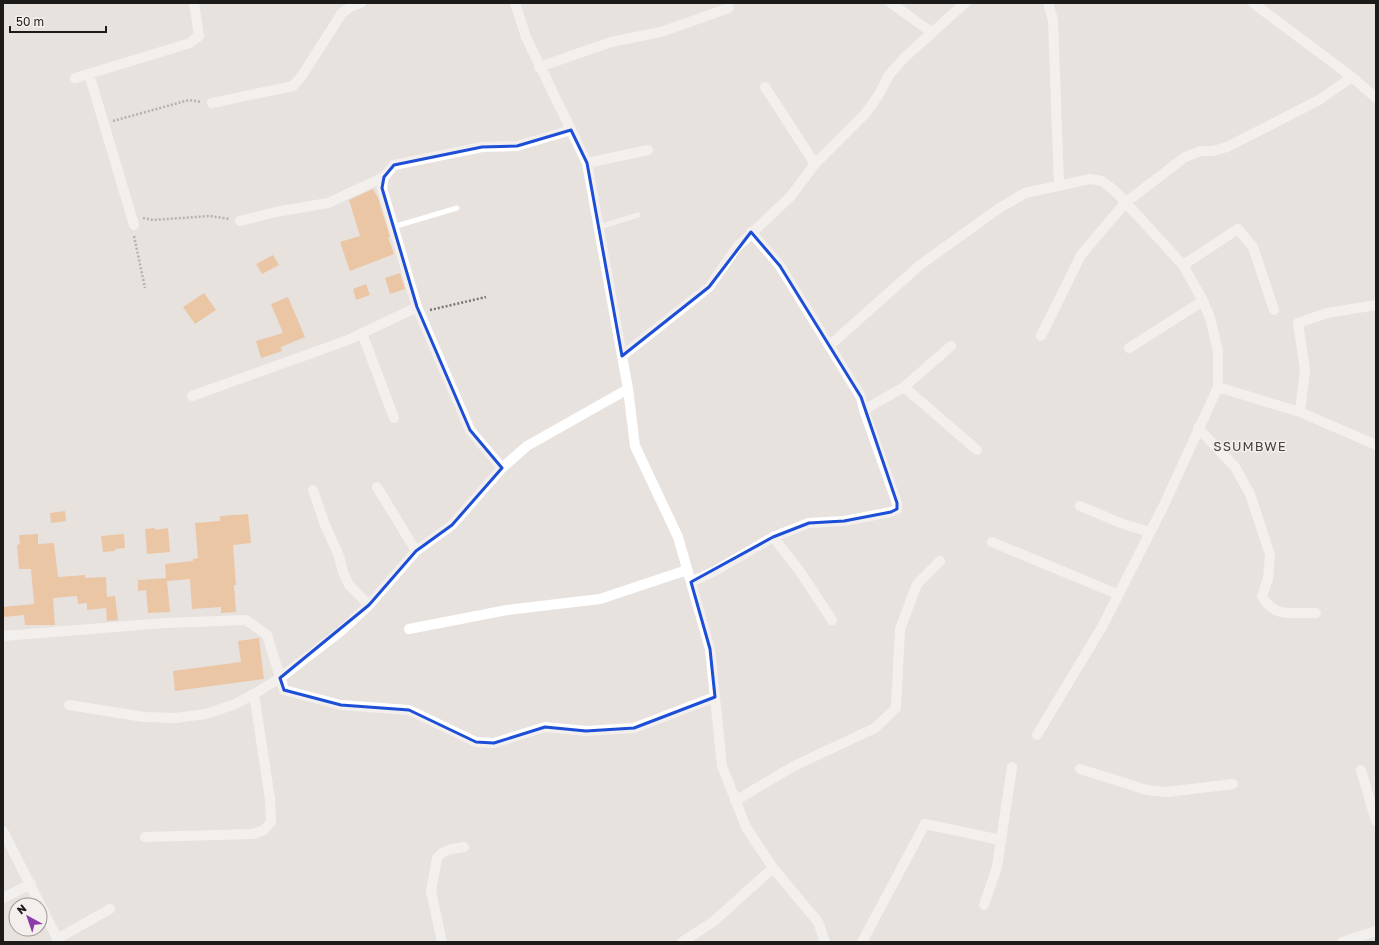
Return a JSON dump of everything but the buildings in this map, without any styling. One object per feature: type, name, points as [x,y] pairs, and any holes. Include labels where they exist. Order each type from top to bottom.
[{"type":"street","points":[[75,78],[190,43],[199,36],[194,3]]},
{"type":"street","points":[[212,103],[293,86],[301,77],[342,13],[352,6],[361,3]]},
{"type":"street","points":[[515,3],[526,37],[539,67],[587,163],[628,388],[635,446],[678,538],[710,649],[722,766],[746,827],[773,868],[818,922],[825,942]]},
{"type":"street","points":[[891,3],[931,32]]},
{"type":"street","points":[[622,356],[710,287],[737,247],[751,232],[790,197],[815,164],[865,114],[878,96],[889,75],[931,32],[965,3]]},
{"type":"street","points":[[1048,3],[1053,20],[1060,186]]},
{"type":"street","points":[[1252,3],[1352,77],[1376,98]]},
{"type":"street","points":[[539,67],[611,42],[661,32],[729,8]]},
{"type":"street","points":[[89,74],[132,221]]},
{"type":"street","points":[[1042,336],[1081,255],[1125,203],[1185,157],[1201,151],[1213,152],[1227,147],[1319,100],[1352,77]]},
{"type":"street","points":[[765,86],[815,164]]},
{"type":"street","points":[[240,221],[276,212],[328,203],[384,176],[394,165],[482,146],[517,146],[571,130]]},
{"type":"street","points":[[587,163],[648,150]]},
{"type":"street","points":[[384,176],[382,188],[418,310],[470,430],[502,468]]},
{"type":"street","points":[[829,346],[920,264],[998,209],[1025,193],[1090,179],[1102,181],[1115,191],[1183,265],[1203,301],[1210,318],[1218,351],[1218,387],[1164,505],[1117,594],[1102,627],[1037,735]]},
{"type":"street","points":[[1183,265],[1238,229],[1253,247],[1274,310]]},
{"type":"street","points":[[691,582],[715,571],[773,537],[809,523],[844,522],[891,512],[897,509],[861,397],[780,266],[751,232]]},
{"type":"street","points":[[1129,348],[1203,301]]},
{"type":"street","points":[[1300,412],[1305,370],[1298,323],[1327,313],[1376,306]]},
{"type":"street","points":[[192,396],[362,333],[418,310]]},
{"type":"street","points":[[362,333],[394,418]]},
{"type":"street","points":[[864,410],[904,387],[951,346]]},
{"type":"street","points":[[904,387],[977,450]]},
{"type":"street","points":[[1218,387],[1300,412],[1376,445]]},
{"type":"street","points":[[69,705],[144,717],[175,718],[206,714],[235,704],[254,694],[280,678],[340,631],[369,605],[416,551],[452,525],[502,468],[527,446],[628,388]]},
{"type":"street","points":[[1198,428],[1235,467],[1250,494],[1270,555],[1268,580],[1262,596],[1268,606],[1278,612],[1316,613]]},
{"type":"street","points":[[377,487],[416,551]]},
{"type":"street","points":[[313,490],[324,525],[339,556],[343,572],[349,585],[369,605]]},
{"type":"street","points":[[1080,506],[1123,524],[1150,532]]},
{"type":"street","points":[[773,537],[799,570],[832,620]]},
{"type":"street","points":[[992,542],[1117,594]]},
{"type":"street","points":[[735,801],[794,766],[875,728],[896,708],[900,629],[918,584],[940,561]]},
{"type":"street","points":[[409,629],[507,610],[600,599],[687,570]]},
{"type":"street","points":[[3,636],[165,623],[246,620],[266,635],[284,690],[341,705],[409,710],[476,742],[494,743],[545,727],[586,731],[634,728],[715,697]]},
{"type":"street","points":[[145,837],[253,834],[264,830],[271,822],[269,792],[254,694]]},
{"type":"street","points":[[984,905],[997,867],[1012,767]]},
{"type":"street","points":[[1080,769],[1147,790],[1167,792],[1233,784]]},
{"type":"street","points":[[1361,770],[1376,821]]},
{"type":"street","points":[[862,942],[925,824],[1001,840]]},
{"type":"street","points":[[3,831],[31,884],[58,941],[110,909]]},
{"type":"street","points":[[442,942],[431,891],[437,858],[442,853],[451,849],[464,847]]},
{"type":"street","points":[[682,942],[713,922],[773,868]]},
{"type":"street","points":[[3,898],[31,884]]},
{"type":"street","points":[[1342,942],[1376,931]]},
{"type":"lane","points":[[393,226],[457,208]]},
{"type":"lane","points":[[599,227],[638,215]]},
{"type":"path","points":[[104,123],[189,100],[212,103]]},
{"type":"path","points":[[145,288],[134,243],[132,221],[210,216],[240,221]]},
{"type":"path","points":[[418,310],[486,297]]},
{"type":"highlighted area","points":[[571,130],[587,163],[622,356],[709,287],[751,232],[780,266],[861,397],[897,503],[897,509],[891,512],[844,521],[809,523],[773,537],[691,582],[710,649],[715,697],[634,728],[586,731],[545,727],[494,743],[476,742],[409,710],[341,705],[284,690],[280,678],[369,605],[416,551],[452,525],[502,468],[470,430],[417,307],[382,188],[384,177],[394,165],[482,147],[517,146]]},
{"type":"district","name":"SSUMBWE","points":[[1250,446]]}]
